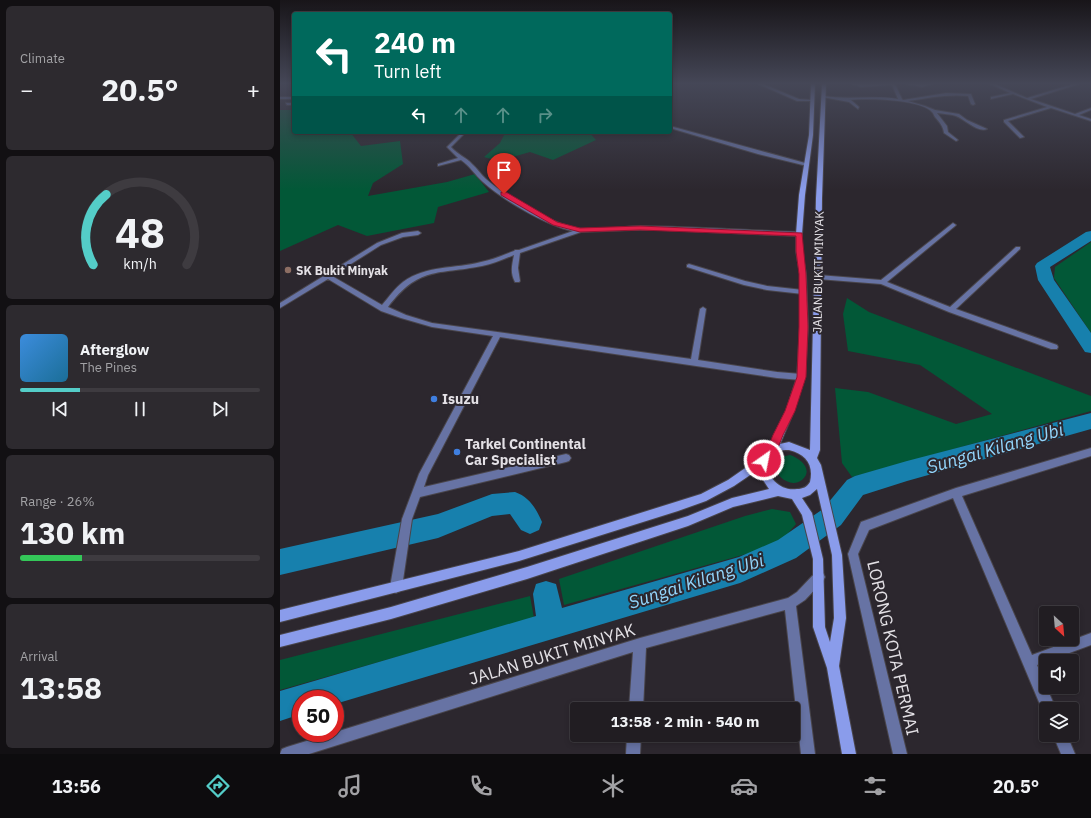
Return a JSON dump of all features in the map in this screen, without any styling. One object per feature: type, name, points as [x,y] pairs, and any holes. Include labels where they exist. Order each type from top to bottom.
[{"type":"main road","name":"JALAN BUKIT MINYAK","points":[[773,450],[778,435],[792,405],[801,377],[804,327],[799,234],[811,135],[811,119]]},
{"type":"main road","name":"JALAN BUKIT MINYAK","points":[[814,462],[823,119]]},
{"type":"main road","points":[[280,616],[519,556],[703,498],[731,483],[764,460],[773,450],[780,447],[794,447],[806,452],[814,462],[837,554],[840,618],[832,668]]},
{"type":"main road","points":[[764,460],[763,470],[771,485],[779,491],[795,495],[807,491],[816,482],[814,462]]},
{"type":"main road","points":[[280,641],[391,613],[527,573],[665,528],[732,503],[779,491]]},
{"type":"main road","points":[[795,495],[807,513],[818,559],[819,627],[832,668],[849,754]]},
{"type":"street","points":[[939,119],[944,123],[946,132],[956,140]]},
{"type":"street","points":[[964,119],[985,129]]},
{"type":"street","points":[[1011,119],[1005,121],[1022,137]]},
{"type":"street","points":[[672,128],[807,165]]},
{"type":"street","points":[[462,134],[449,147],[452,152],[463,158],[475,168],[484,180],[504,194],[555,224],[580,230],[640,228],[799,234]]},
{"type":"street","points":[[440,165],[463,158]]},
{"type":"street","points":[[882,282],[953,225]]},
{"type":"street","points":[[383,309],[406,282],[414,277],[438,270],[483,264],[580,230]]},
{"type":"street","points":[[280,306],[379,244],[402,235],[418,233]]},
{"type":"street","points":[[951,310],[1018,248]]},
{"type":"street","points":[[517,251],[518,256],[514,265],[517,281]]},
{"type":"street","points":[[689,266],[767,288],[803,292]]},
{"type":"street","points":[[328,276],[383,309],[417,322],[777,375],[801,377]]},
{"type":"street","points":[[818,277],[882,282],[951,310],[1054,347]]},
{"type":"street","points":[[694,362],[703,309]]},
{"type":"street","points":[[396,587],[407,518],[424,474],[498,334]]},
{"type":"street","name":"LORONG KOTA PERMAI","points":[[900,754],[853,554],[865,526],[956,493],[1091,452]]},
{"type":"street","points":[[417,493],[566,458]]},
{"type":"street","points":[[956,493],[1046,702]]},
{"type":"street","name":"JALAN BUKIT MINYAK","points":[[287,754],[640,644],[790,603],[801,596],[819,577]]},
{"type":"street","points":[[790,603],[808,754]]},
{"type":"street","points":[[1029,662],[1091,639]]},
{"type":"street","points":[[636,702],[640,644]]},
{"type":"street","points":[[633,754],[634,742]]},
{"type":"street","points":[[1063,742],[1068,754]]},
{"type":"green space","points":[[280,119],[292,119],[292,134],[352,134],[361,146],[400,141],[403,164],[373,183],[368,196],[447,182],[475,174],[489,192],[438,207],[434,223],[367,236],[338,225],[280,251]]},
{"type":"green space","points":[[591,134],[596,140],[553,160],[530,152],[498,161],[484,157],[500,143],[504,135]]},
{"type":"green space","points":[[1091,242],[1091,333],[1054,278],[1055,267]]},
{"type":"green space","points":[[847,298],[869,312],[1091,396],[1091,411],[852,477],[842,463],[835,388],[868,392],[956,424],[992,414],[920,365],[848,351],[843,314]]},
{"type":"green space","points":[[790,455],[798,459],[804,465],[807,472],[802,480],[795,483],[783,479],[778,474],[776,468],[776,462],[781,458]]},
{"type":"green space","points":[[772,509],[790,512],[796,524],[778,545],[564,605],[559,579],[745,516]]},
{"type":"green space","points":[[530,596],[534,618],[280,690],[280,660]]},
{"type":"waterway","name":"Sungai Kilang Ubi","points":[[1091,235],[1042,266],[1046,280],[1091,347]]},
{"type":"waterway","name":"Sungai Kilang Ubi","points":[[333,690],[740,570],[787,549],[832,517],[855,487],[907,471],[1091,421]]},
{"type":"waterway","points":[[280,562],[438,526],[492,505],[515,503],[523,511],[530,522]]},
{"type":"waterway","points":[[546,594],[552,625]]},
{"type":"waterway","name":"Sungai Kilang Ubi","points":[[280,706],[292,702]]},
{"type":"place","name":"SK Bukit Minyak","points":[[288,270]]},
{"type":"place","name":"Isuzu","points":[[434,399]]},
{"type":"place","name":"Tarkel Continental Car Specialist","points":[[457,452]]},
{"type":"route","points":[[504,194],[555,224],[580,230],[640,228],[799,234],[799,251],[803,274],[804,327],[801,377],[797,393],[778,435],[773,450],[764,460]]}]
